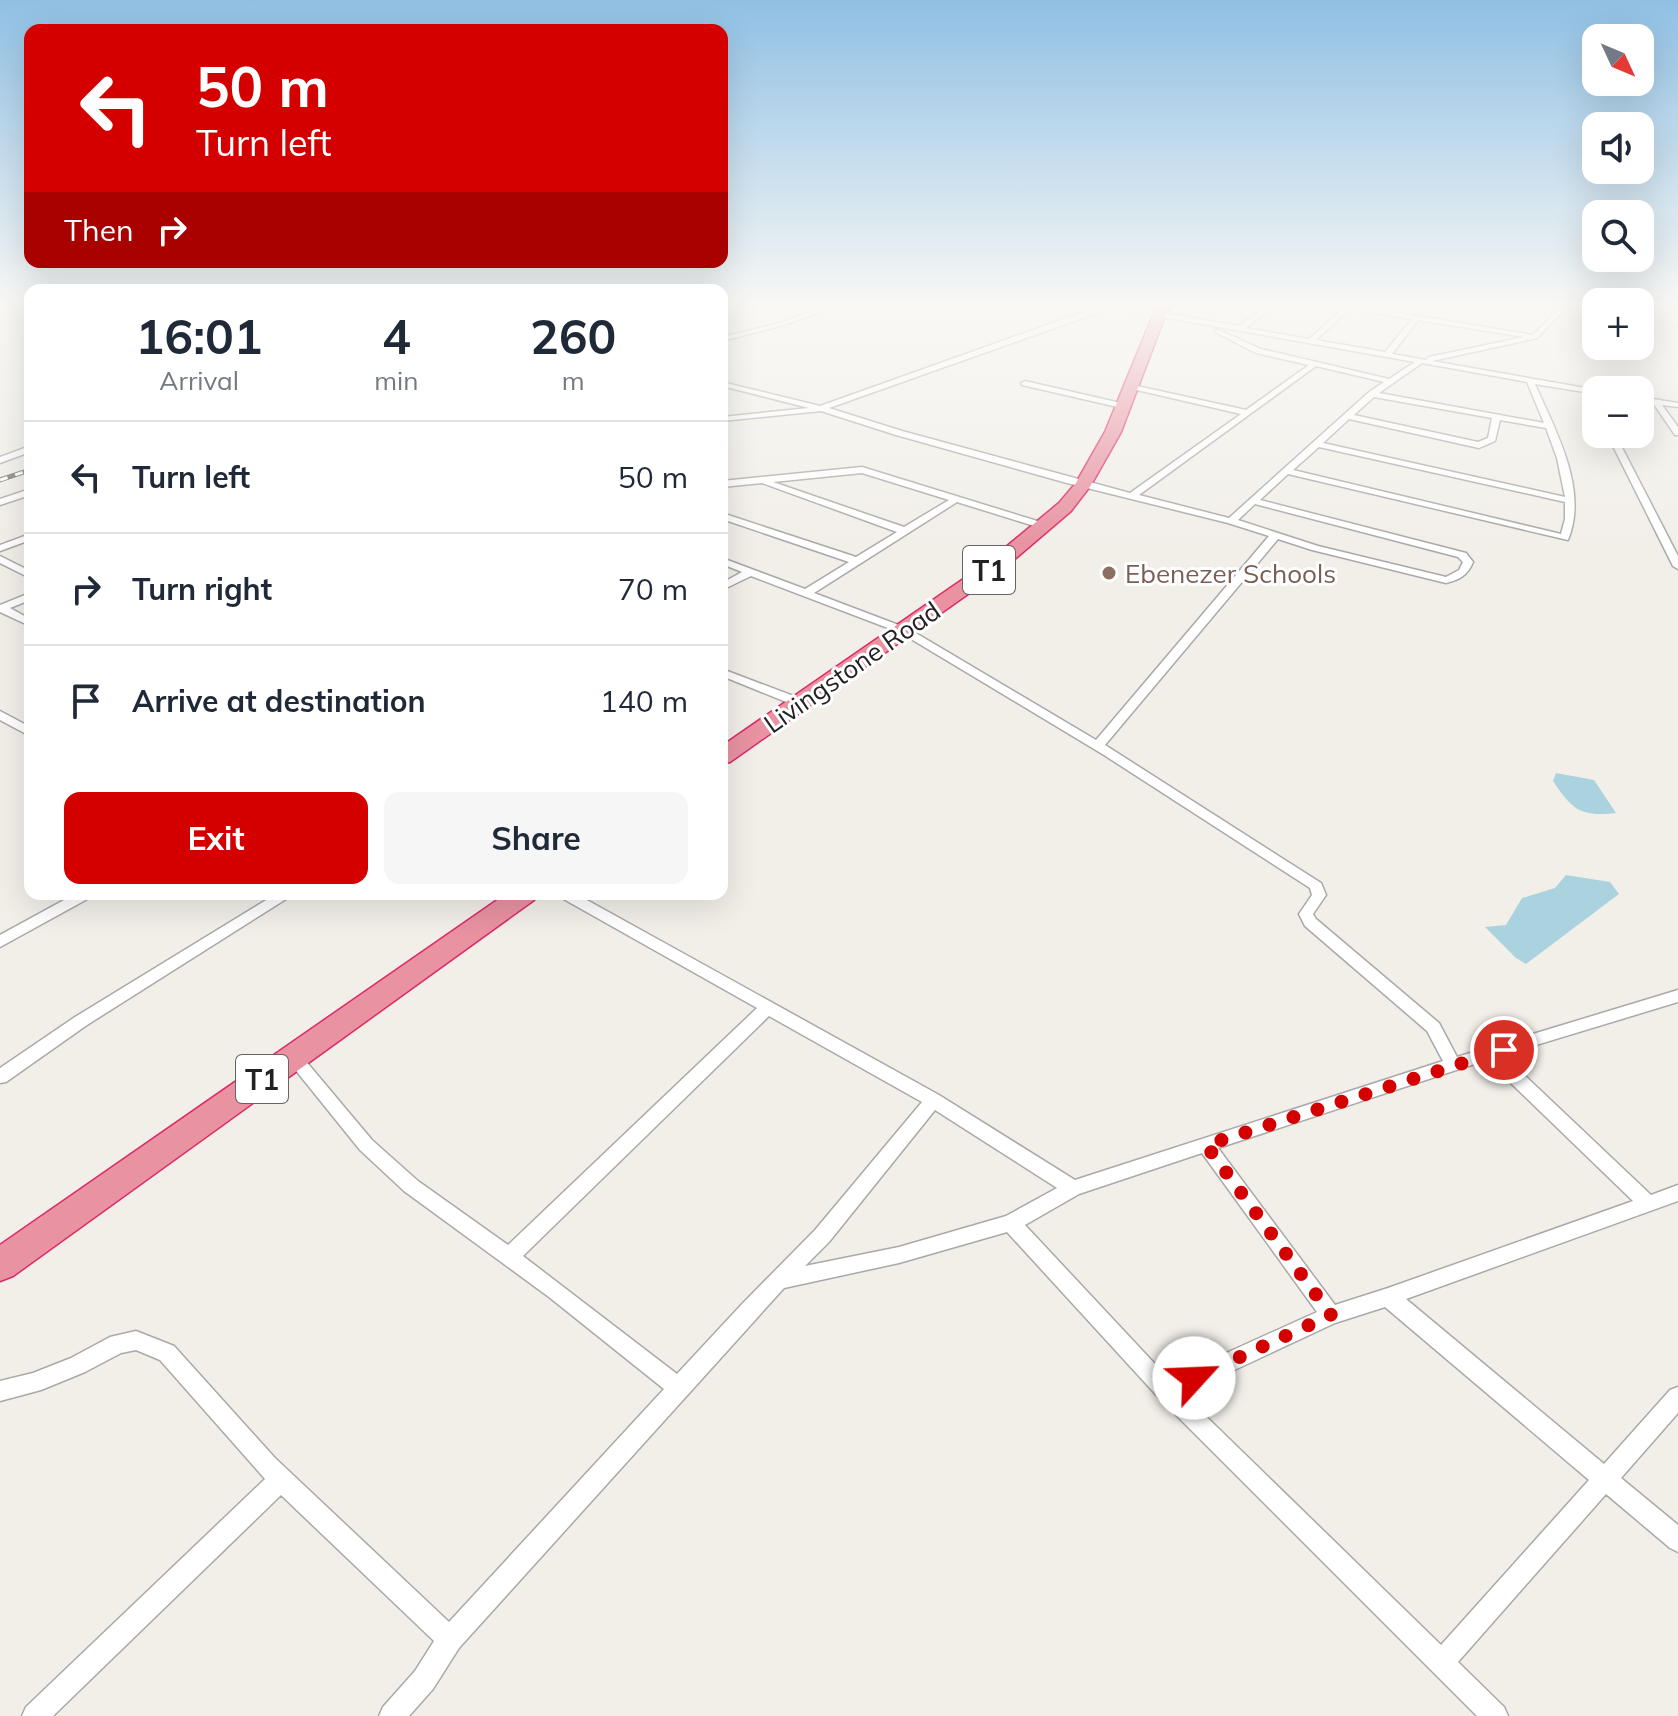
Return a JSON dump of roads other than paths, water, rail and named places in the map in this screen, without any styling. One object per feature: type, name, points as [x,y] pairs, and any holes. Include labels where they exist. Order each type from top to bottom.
[{"type":"highway","name":"Livingstone Road","points":[[728,753],[905,631],[1044,526],[1083,485],[1113,432],[1131,386]]},
{"type":"highway","name":"T1","points":[[0,1265],[515,900]]},
{"type":"street","points":[[728,418],[819,409],[886,385]]},
{"type":"street","points":[[1034,385],[1122,406]]},
{"type":"street","points":[[1131,497],[1286,385]]},
{"type":"street","points":[[1231,521],[1384,385]]},
{"type":"street","points":[[1287,471],[1565,538],[1567,469],[1532,385]]},
{"type":"street","points":[[1559,385],[1582,389]]},
{"type":"street","points":[[728,386],[1083,485],[1231,521],[1275,536],[1446,580],[1457,577],[1468,562],[1462,555],[1254,501]]},
{"type":"street","points":[[1131,386],[1248,413]]},
{"type":"street","points":[[1372,394],[1549,426]]},
{"type":"street","points":[[1655,401],[1678,405]]},
{"type":"street","points":[[1655,401],[1678,433]]},
{"type":"street","points":[[1348,416],[1479,445],[1492,439],[1496,418]]},
{"type":"street","points":[[1318,444],[1568,500]]},
{"type":"street","points":[[1618,448],[1678,566]]},
{"type":"street","points":[[0,460],[24,451]]},
{"type":"street","points":[[728,483],[862,470],[1044,526]]},
{"type":"street","points":[[762,480],[905,531]]},
{"type":"street","points":[[0,502],[24,494]]},
{"type":"street","points":[[806,593],[956,499]]},
{"type":"street","points":[[728,518],[857,561]]},
{"type":"street","points":[[1097,746],[1275,536]]},
{"type":"street","points":[[0,548],[24,539]]},
{"type":"street","points":[[0,559],[24,572]]},
{"type":"street","points":[[728,563],[905,631],[1097,746],[1316,886],[1319,895],[1306,914],[1310,922],[1433,1027],[1453,1065]]},
{"type":"street","points":[[728,584],[750,572]]},
{"type":"street","points":[[0,608],[24,598]]},
{"type":"street","points":[[0,608],[24,620]]},
{"type":"street","points":[[728,674],[800,703]]},
{"type":"street","points":[[0,715],[24,725]]},
{"type":"street","points":[[0,942],[75,900]]},
{"type":"street","points":[[0,1077],[81,1021],[277,900]]},
{"type":"street","points":[[576,900],[933,1100],[1073,1188]]},
{"type":"street","points":[[780,1280],[899,1255],[1011,1223],[1073,1188],[1678,996]]},
{"type":"street","points":[[508,1258],[767,1008]]},
{"type":"street","points":[[1491,1054],[1646,1202]]},
{"type":"street","points":[[293,1057],[366,1145],[411,1186],[679,1388]]},
{"type":"street","points":[[392,1716],[424,1680],[450,1639],[822,1236],[933,1100]]},
{"type":"street","points":[[1206,1145],[1331,1315]]},
{"type":"street","points":[[1166,1391],[1331,1315],[1678,1193]]},
{"type":"street","points":[[1011,1223],[1166,1391],[1495,1716]]},
{"type":"street","points":[[1388,1297],[1678,1540]]},
{"type":"street","points":[[0,1391],[34,1383],[78,1365],[117,1344],[136,1340],[167,1353],[281,1479],[450,1639]]},
{"type":"street","points":[[1442,1662],[1678,1397]]},
{"type":"street","points":[[35,1716],[281,1479]]},
{"type":"water","points":[[1556,773],[1594,780],[1616,813],[1594,814],[1572,805],[1553,781]]},
{"type":"water","points":[[1566,875],[1610,882],[1619,894],[1526,964],[1485,927],[1506,925],[1522,898],[1555,888]]},
{"type":"railway","points":[[0,480],[24,472]]},
{"type":"place","name":"Ebenezer Schools","points":[[1109,573]]}]
